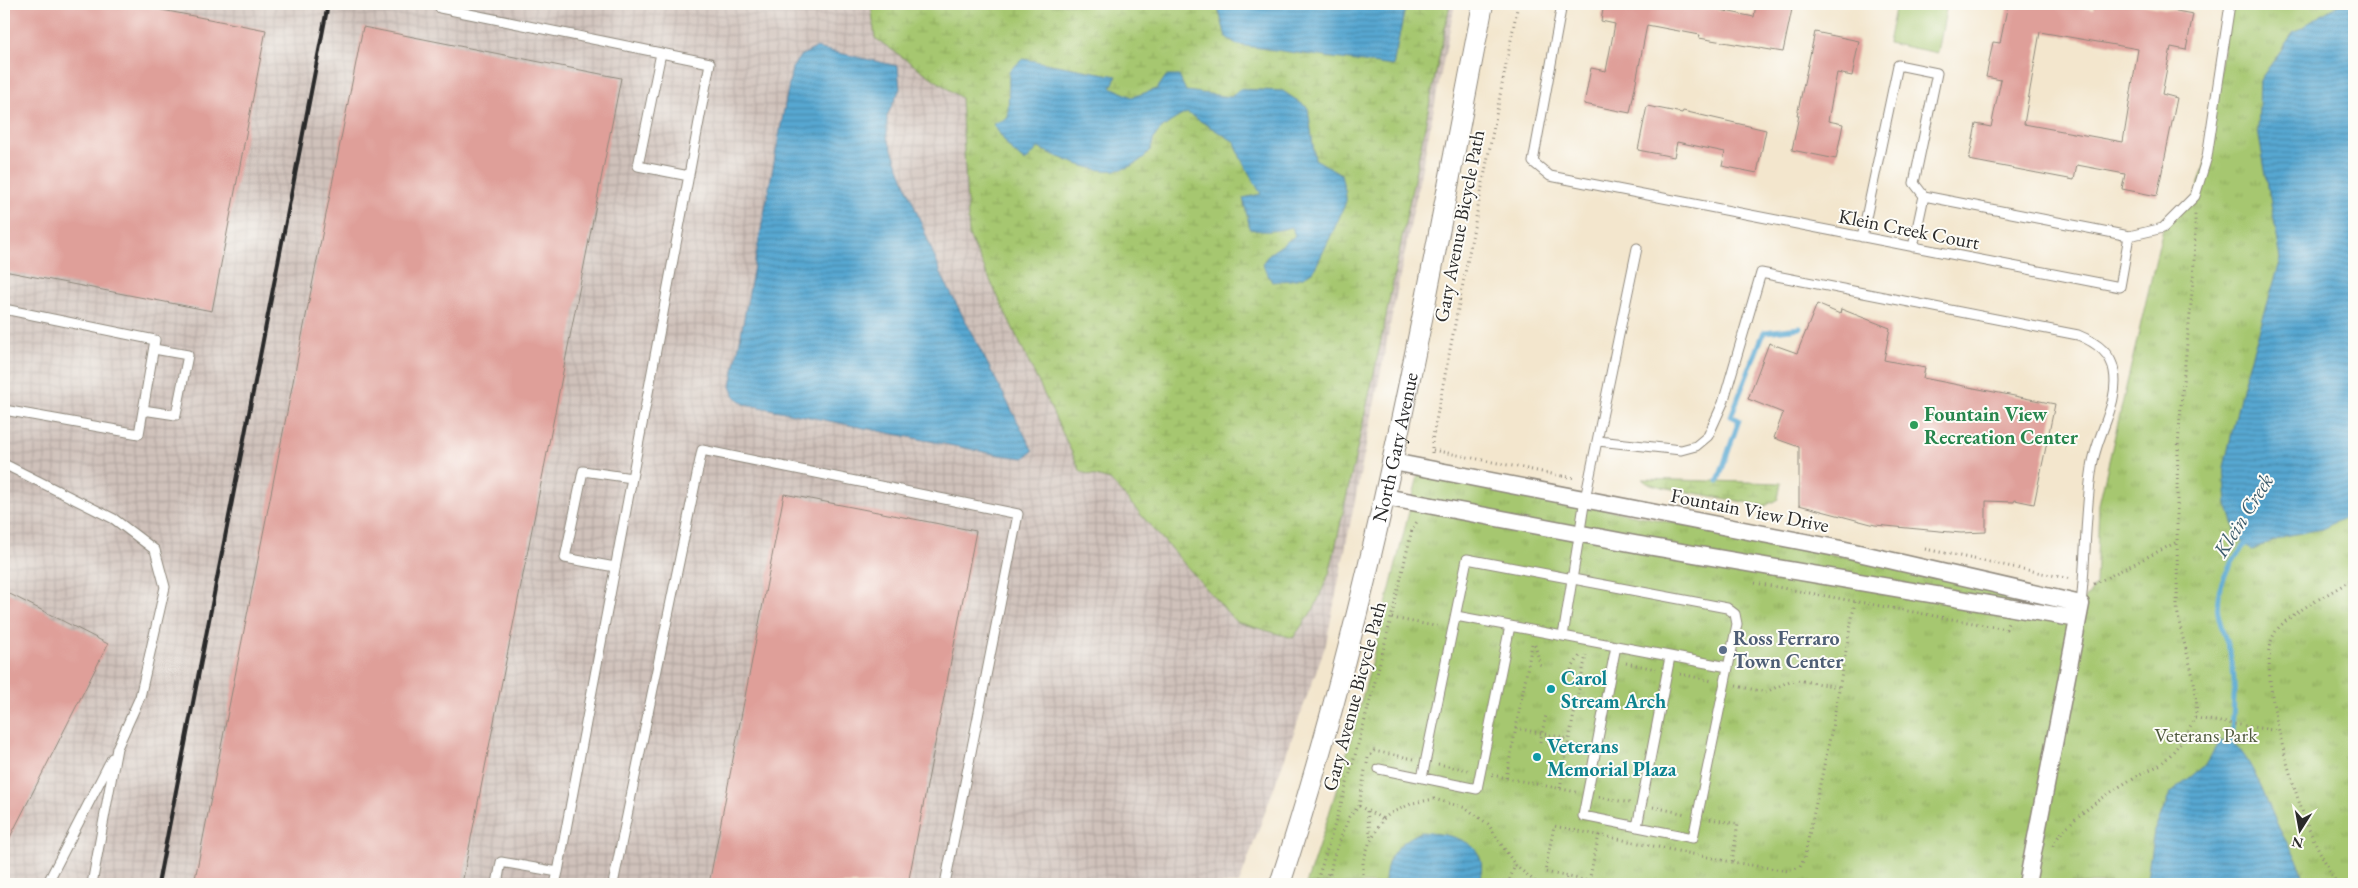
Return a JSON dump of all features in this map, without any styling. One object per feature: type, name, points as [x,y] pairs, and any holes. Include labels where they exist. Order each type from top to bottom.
[{"type":"street","name":"North Gary Avenue","points":[[1280,884],[1350,641],[1385,498],[1483,4]]},
{"type":"street","name":"Fountain View Drive","points":[[1393,462],[1841,550],[2080,612]]},
{"type":"street","points":[[1385,498],[1579,533],[2080,612],[2027,884]]},
{"type":"lane","name":"Klein Creek Court","points":[[1562,4],[1533,162],[1550,176],[2120,287],[2129,236]]},
{"type":"lane","points":[[1862,237],[1898,65],[1936,73],[1914,183],[1924,196],[2129,236],[2163,228],[2195,196],[2207,157],[2230,4]]},
{"type":"lane","points":[[440,8],[710,63],[555,884]]},
{"type":"lane","points":[[661,53],[638,166],[689,176]]},
{"type":"lane","points":[[1914,247],[1924,196]]},
{"type":"lane","points":[[1563,636],[1574,579],[1585,499],[1637,248]]},
{"type":"lane","points":[[1598,441],[1681,450],[1696,446],[1708,436],[1723,404],[1761,273],[2078,335],[2095,342],[2114,368],[2115,383],[2113,399],[2092,465],[2080,612]]},
{"type":"lane","points":[[4,309],[155,340],[139,434],[4,410]]},
{"type":"lane","points":[[143,410],[176,415],[188,355],[154,349]]},
{"type":"lane","points":[[613,884],[702,450],[1018,514],[945,884]]},
{"type":"lane","points":[[4,464],[114,519],[155,550],[164,587],[140,697],[117,748],[47,884]]},
{"type":"lane","points":[[615,567],[565,558],[583,471],[632,478]]},
{"type":"lane","points":[[1422,778],[1467,559],[1727,608],[1735,614],[1736,624],[1693,838],[1583,816],[1616,646]]},
{"type":"lane","points":[[1456,616],[1728,668]]},
{"type":"lane","points":[[1379,769],[1477,789],[1510,626]]},
{"type":"lane","points":[[1637,827],[1670,656]]},
{"type":"lane","points":[[92,884],[117,748]]},
{"type":"lane","points":[[497,884],[502,862],[558,872]]},
{"type":"path","name":"Gary Avenue Bicycle Path","points":[[1432,453],[1432,441],[1518,4]]},
{"type":"path","points":[[2050,854],[2054,841],[2104,796],[2142,772],[2162,764],[2174,750],[2195,718],[2196,701],[2193,680],[2177,614],[2180,420],[2196,249],[2195,196]]},
{"type":"path","points":[[1562,476],[1589,481]]},
{"type":"path","name":"Gary Avenue Bicycle Path","points":[[1316,883],[1352,765],[1392,618],[1412,528],[1419,516]]},
{"type":"path","points":[[1918,548],[2096,585],[2178,542]]},
{"type":"path","points":[[2337,884],[2308,827],[2278,731],[2272,694],[2269,652],[2275,632],[2286,620],[2354,578]]},
{"type":"path","points":[[1599,835],[1589,881],[1545,872],[1554,826],[1599,835],[1741,864],[1788,871],[1800,867],[1804,859],[1832,728],[1855,601]]},
{"type":"path","points":[[1506,778],[1534,644],[1541,667]]},
{"type":"path","points":[[1568,674],[1581,654]]},
{"type":"path","points":[[1560,788],[1568,739],[1586,655]]},
{"type":"path","points":[[1573,694],[1578,694]]},
{"type":"path","points":[[1540,742],[1546,715]]},
{"type":"path","points":[[2195,718],[2222,724],[2278,731]]},
{"type":"path","points":[[1516,728],[1568,739]]},
{"type":"path","points":[[1316,883],[1326,878],[1349,818],[1359,806],[1366,767]]},
{"type":"path","points":[[1363,884],[1363,861],[1371,840],[1383,819],[1392,812],[1413,803],[1434,799],[1466,808],[1488,824],[1515,865],[1538,884]]},
{"type":"path","points":[[1359,806],[1383,819]]},
{"type":"path","points":[[1366,811],[1371,840]]},
{"type":"path","points":[[1328,884],[1332,864]]},
{"type":"path","points":[[1508,884],[1515,865]]},
{"type":"path","points":[[1566,884],[1567,877]]},
{"type":"shaded area","points":[[4,4],[1455,4],[1326,644],[1239,884],[4,884]]},
{"type":"green space","points":[[871,4],[1450,4],[1379,350],[1330,571],[1315,607],[1293,638],[1236,622],[1110,480],[1081,472],[969,236],[961,98],[875,38]]},
{"type":"green space","points":[[1896,4],[1947,4],[1938,53],[1888,43]]},
{"type":"green space","name":"Veterans Park","points":[[2230,4],[2354,4],[2354,884],[1306,884],[1339,782],[1353,731],[1419,472],[2081,604],[2096,585],[2099,504],[2163,228],[2195,196],[2207,157]]},
{"type":"green space","points":[[1642,479],[1781,483],[1778,499],[1765,506],[1662,487],[1647,483]]},
{"type":"water","points":[[1217,4],[1406,4],[1393,66],[1238,45],[1226,37]]},
{"type":"water","points":[[2339,4],[2354,4],[2354,513],[2322,529],[2285,536],[2251,551],[2237,535],[2227,504],[2224,467],[2243,384],[2281,259],[2258,131],[2260,80],[2293,33]]},
{"type":"water","points":[[816,48],[898,66],[900,89],[887,116],[887,137],[943,278],[1033,451],[1024,458],[999,455],[744,404],[735,397],[731,386],[792,68],[800,56]]},
{"type":"water","points":[[1023,59],[1117,76],[1111,87],[1132,97],[1157,89],[1166,76],[1179,76],[1186,91],[1231,97],[1240,89],[1283,91],[1308,108],[1315,159],[1341,174],[1346,198],[1336,225],[1313,271],[1304,277],[1272,282],[1262,264],[1269,254],[1295,236],[1292,227],[1271,231],[1250,229],[1243,198],[1261,194],[1241,159],[1235,142],[1187,113],[1161,129],[1148,153],[1136,163],[1123,169],[1095,169],[1066,160],[1038,148],[1025,162],[1010,149],[993,124],[1008,118],[1009,71]]},
{"type":"water","points":[[2231,741],[2239,749],[2253,771],[2281,832],[2298,863],[2306,884],[2146,884],[2154,831],[2170,794],[2205,765],[2219,742]]},
{"type":"water","points":[[1421,832],[1446,835],[1468,843],[1480,858],[1481,870],[1478,884],[1385,884],[1387,866],[1394,852],[1405,841]]},
{"type":"building","points":[[4,4],[131,4],[266,30],[212,311],[4,271]]},
{"type":"building","points":[[1604,4],[1706,4],[1706,7],[1754,17],[1756,4],[1792,9],[1783,52],[1699,38],[1700,35],[1647,25],[1630,113],[1584,104],[1591,68],[1606,71],[1615,24],[1601,21]]},
{"type":"building","points":[[2008,4],[2063,4],[2094,10],[2095,4],[2138,4],[2193,14],[2186,50],[2171,47],[2162,94],[2177,98],[2157,196],[2122,189],[2125,174],[2077,165],[2074,180],[1969,160],[1976,124],[1991,127],[2001,80],[1986,77],[1993,42],[2000,43]],"holes":[[[2040,32],[2138,49],[2123,142],[2024,124]]]},
{"type":"building","points":[[363,27],[621,78],[462,884],[194,884]]},
{"type":"building","points":[[1815,32],[1859,41],[1852,76],[1837,73],[1828,121],[1843,124],[1836,159],[1792,150],[1799,115],[1797,115]]},
{"type":"building","points":[[1647,106],[1682,113],[1683,111],[1766,130],[1757,173],[1722,166],[1725,152],[1677,142],[1674,157],[1638,150]]},
{"type":"building","name":"Fountain View Recreation Center","points":[[1817,304],[1840,314],[1841,309],[1890,328],[1884,360],[1925,368],[1923,378],[2055,404],[2034,504],[2015,500],[2014,502],[1986,501],[1986,532],[1961,533],[1875,525],[1799,505],[1799,447],[1774,438],[1783,413],[1748,399],[1769,343],[1797,353]]},
{"type":"building","points":[[784,494],[976,531],[908,884],[709,884]]},
{"type":"building","points":[[4,591],[108,644],[4,849]]},
{"type":"waterway","points":[[1718,481],[1739,420],[1731,416],[1764,332],[1800,328]]},
{"type":"waterway","name":"Klein Creek","points":[[2231,746],[2234,694],[2233,672],[2231,656],[2219,619],[2217,603],[2226,574],[2236,556],[2249,541]]},
{"type":"railway","points":[[158,884],[328,4]]},
{"type":"place","name":"Fountain View Recreation Center","points":[[1914,425]]},
{"type":"place","name":"Ross Ferraro Town Center","points":[[1723,650]]},
{"type":"place","name":"Carol Stream Arch","points":[[1551,689]]},
{"type":"place","name":"Veterans Memorial Plaza","points":[[1537,757]]}]
